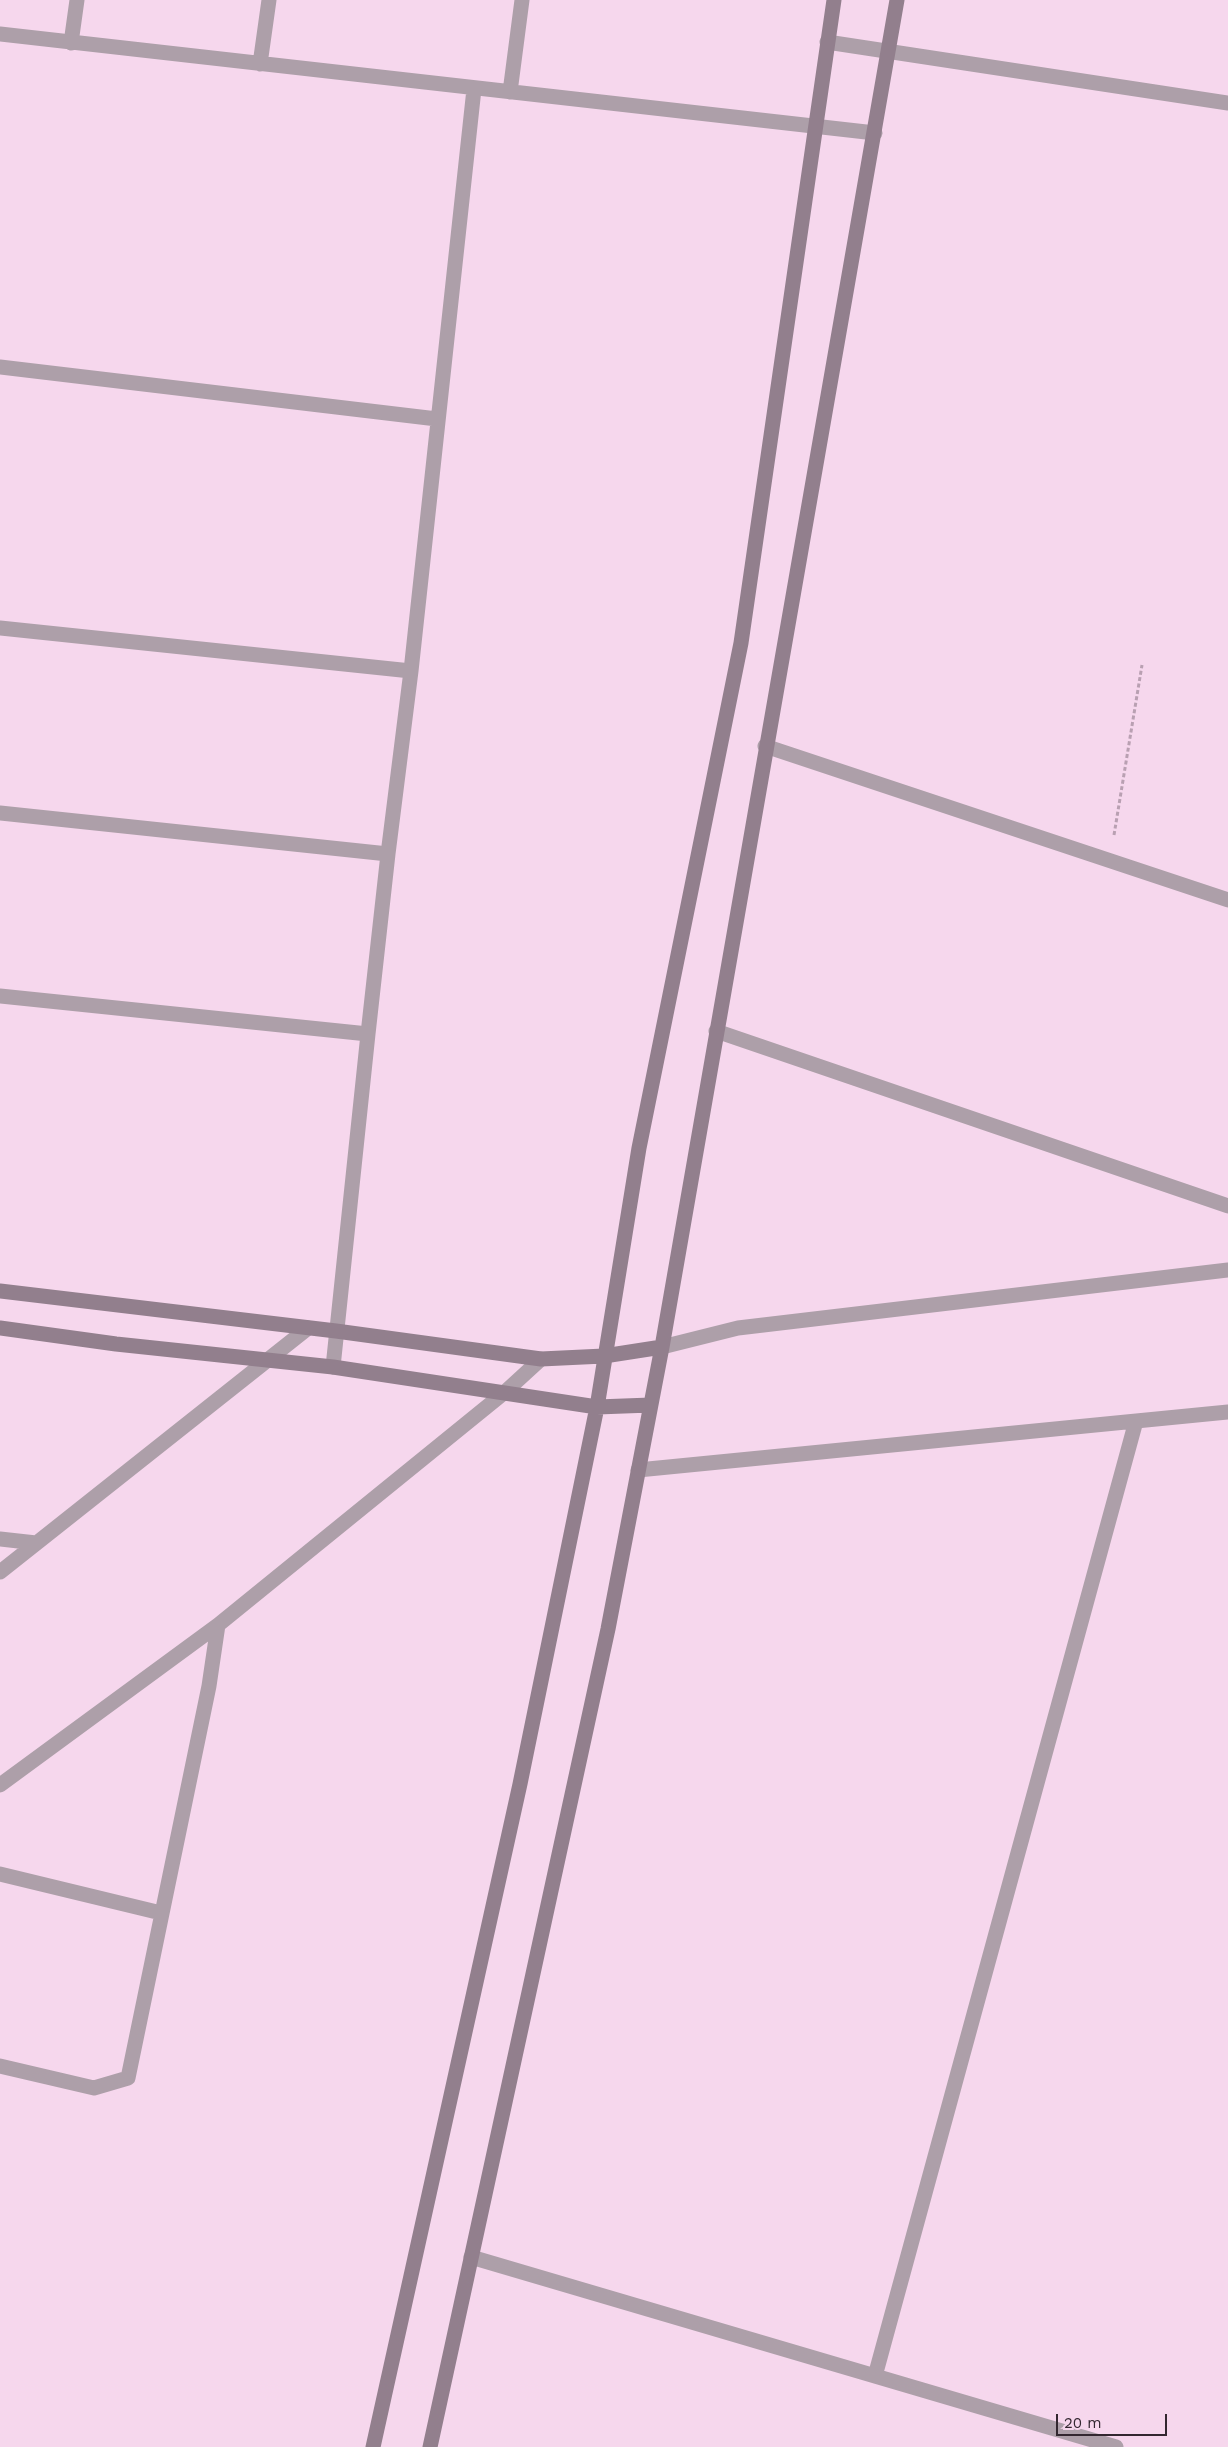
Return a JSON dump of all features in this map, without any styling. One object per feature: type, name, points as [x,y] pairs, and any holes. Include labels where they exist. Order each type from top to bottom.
[{"type":"street","points":[[72,43],[77,0]]},
{"type":"street","points":[[260,64],[269,0]]},
{"type":"street","points":[[510,92],[522,0]]},
{"type":"street","points":[[372,2447],[520,1784],[597,1407],[639,1148],[741,643],[834,0]]},
{"type":"street","points":[[430,2447],[608,1629],[651,1405],[897,0]]},
{"type":"street","points":[[0,34],[875,133]]},
{"type":"street","points":[[827,42],[1228,103]]},
{"type":"street","points":[[333,1367],[388,854],[412,671],[474,89]]},
{"type":"street","points":[[0,367],[438,419]]},
{"type":"street","points":[[0,628],[412,671]]},
{"type":"street","points":[[766,746],[1228,900]]},
{"type":"street","points":[[0,813],[388,854]]},
{"type":"street","points":[[0,996],[368,1034]]},
{"type":"street","points":[[716,1031],[1228,1206]]},
{"type":"street","points":[[0,1291],[336,1331],[541,1359],[604,1356],[662,1347],[738,1328],[1228,1270]]},
{"type":"street","points":[[0,1328],[116,1344],[333,1367],[597,1407],[651,1405]]},
{"type":"street","points":[[0,1572],[308,1328]]},
{"type":"street","points":[[0,1785],[218,1624],[505,1392],[541,1359]]},
{"type":"street","points":[[638,1470],[1228,1412]]},
{"type":"street","points":[[876,2376],[1136,1421]]},
{"type":"street","points":[[0,1539],[36,1544]]},
{"type":"street","points":[[0,2066],[94,2088],[128,2078],[208,1686],[218,1624]]},
{"type":"street","points":[[0,1874],[161,1913]]},
{"type":"street","points":[[471,2257],[1116,2447]]},
{"type":"path","points":[[1109,860],[1142,665]]}]
